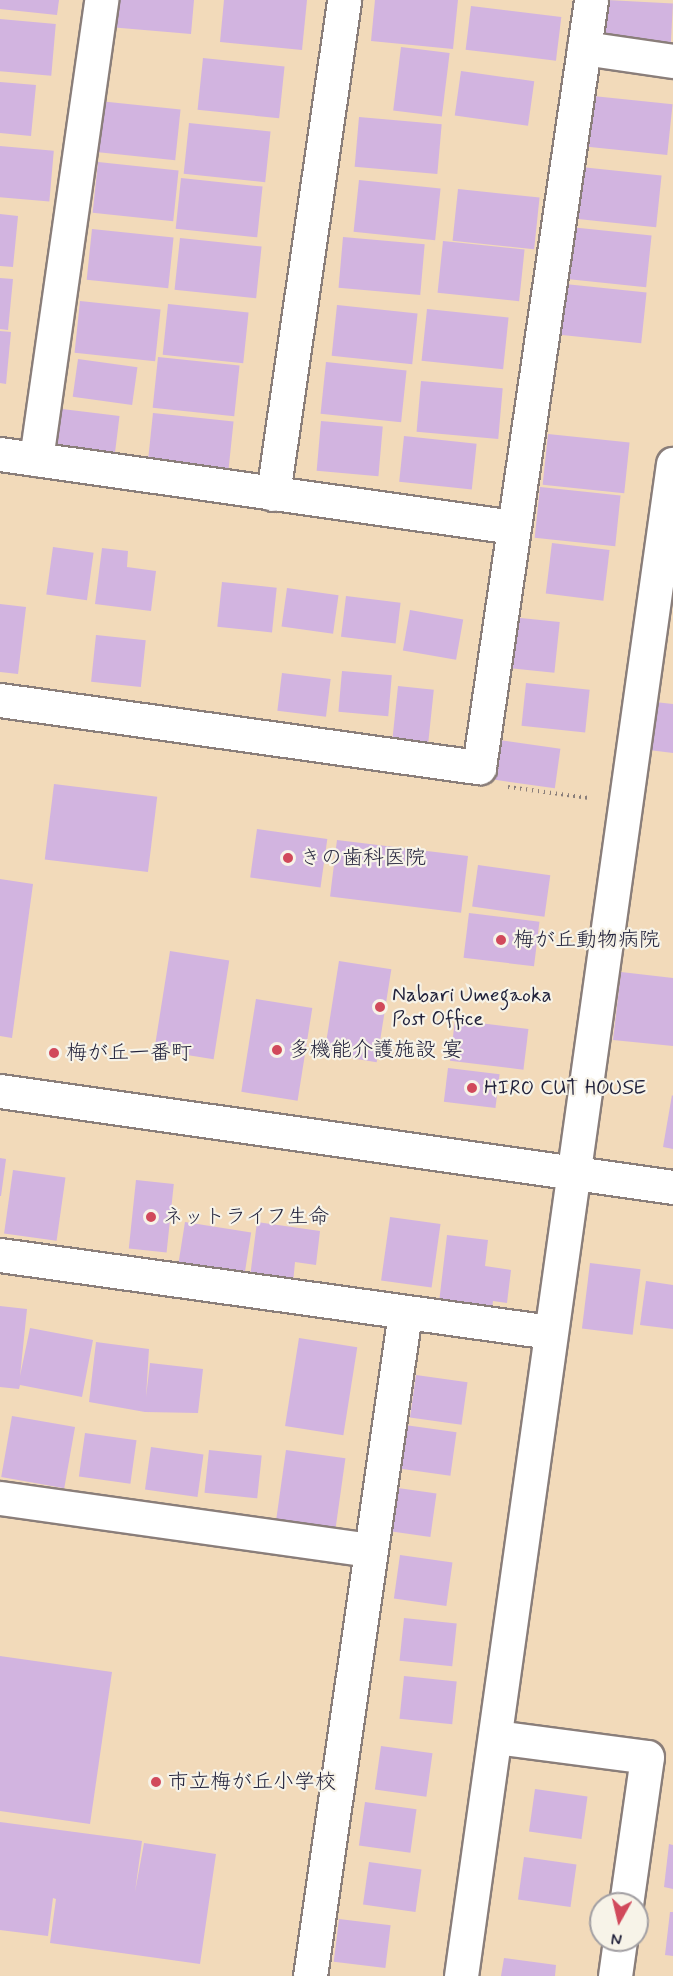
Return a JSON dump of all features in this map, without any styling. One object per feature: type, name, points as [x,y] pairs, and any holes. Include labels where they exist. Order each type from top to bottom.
[{"type":"street","points":[[36,459],[100,0]]},
{"type":"street","points":[[273,494],[344,0]]},
{"type":"street","points":[[0,699],[479,767],[591,0]]},
{"type":"street","points":[[584,48],[673,61]]},
{"type":"street","points":[[0,454],[513,527]]},
{"type":"street","points":[[461,1976],[626,803],[662,622],[673,464]]},
{"type":"street","points":[[0,1091],[673,1187]]},
{"type":"street","points":[[0,1255],[550,1332]]},
{"type":"street","points":[[310,1976],[405,1313]]},
{"type":"street","points":[[0,1498],[370,1550]]},
{"type":"street","points":[[496,1737],[647,1757],[628,1892]]},
{"type":"street","points":[[615,1976],[618,1952]]},
{"type":"path","points":[[479,767],[498,786],[626,803]]},
{"type":"building","points":[[0,0],[59,0],[57,15],[0,9]]},
{"type":"building","points":[[111,0],[194,0],[191,34],[109,27]]},
{"type":"building","points":[[224,0],[307,0],[302,50],[220,42]]},
{"type":"building","points":[[375,0],[458,0],[453,49],[371,41]]},
{"type":"building","points":[[607,0],[673,3],[670,51],[604,48]]},
{"type":"building","points":[[471,6],[561,17],[556,61],[466,50]]},
{"type":"building","points":[[0,19],[56,24],[51,76],[0,71]]},
{"type":"building","points":[[401,47],[450,53],[442,116],[393,111]]},
{"type":"building","points":[[203,58],[285,67],[279,118],[198,110]]},
{"type":"building","points":[[461,71],[534,81],[528,126],[455,116]]},
{"type":"building","points":[[0,82],[36,85],[31,136],[0,133]]},
{"type":"building","points":[[593,96],[673,104],[667,155],[588,147]]},
{"type":"building","points":[[99,101],[181,110],[175,160],[94,152]]},
{"type":"building","points":[[359,117],[442,124],[437,174],[355,167]]},
{"type":"building","points":[[189,123],[271,132],[265,182],[184,174]]},
{"type":"building","points":[[0,146],[54,151],[49,202],[0,197]]},
{"type":"building","points":[[98,162],[179,170],[173,221],[93,213]]},
{"type":"building","points":[[581,167],[662,175],[656,227],[576,219]]},
{"type":"building","points":[[181,178],[263,187],[257,237],[176,229]]},
{"type":"building","points":[[359,180],[441,189],[435,240],[354,232]]},
{"type":"building","points":[[458,189],[540,198],[534,249],[453,241]]},
{"type":"building","points":[[0,214],[18,216],[13,267],[0,266]]},
{"type":"building","points":[[570,227],[652,236],[646,287],[565,279]]},
{"type":"building","points":[[92,229],[174,238],[168,288],[87,280]]},
{"type":"building","points":[[343,237],[425,244],[420,295],[339,288]]},
{"type":"building","points":[[180,238],[262,247],[256,298],[175,290]]},
{"type":"building","points":[[443,241],[525,250],[519,301],[438,293]]},
{"type":"building","points":[[0,278],[13,279],[8,330],[0,329]]},
{"type":"building","points":[[565,284],[647,293],[641,343],[560,335]]},
{"type":"building","points":[[80,301],[161,309],[155,361],[75,353]]},
{"type":"building","points":[[168,304],[249,312],[243,363],[163,355]]},
{"type":"building","points":[[337,305],[418,313],[412,364],[332,356]]},
{"type":"building","points":[[427,309],[509,318],[503,369],[422,361]]},
{"type":"building","points":[[0,331],[11,332],[6,384],[0,383]]},
{"type":"building","points":[[158,357],[240,366],[234,416],[153,408]]},
{"type":"building","points":[[78,359],[137,367],[132,405],[73,397]]},
{"type":"building","points":[[326,362],[407,370],[401,422],[321,414]]},
{"type":"building","points":[[421,381],[503,388],[498,439],[417,432]]},
{"type":"building","points":[[54,408],[120,416],[114,460],[49,452]]},
{"type":"building","points":[[153,413],[234,421],[228,473],[148,465]]},
{"type":"building","points":[[321,421],[383,426],[378,476],[317,471]]},
{"type":"building","points":[[548,434],[630,443],[624,493],[543,485]]},
{"type":"building","points":[[404,436],[477,444],[472,489],[399,482]]},
{"type":"building","points":[[540,487],[621,495],[615,546],[535,538]]},
{"type":"building","points":[[552,543],[610,550],[603,601],[546,594]]},
{"type":"building","points":[[53,547],[94,553],[87,600],[46,595]]},
{"type":"building","points":[[102,548],[128,551],[127,567],[156,571],[151,611],[95,604]]},
{"type":"building","points":[[222,582],[277,588],[272,633],[217,627]]},
{"type":"building","points":[[287,588],[338,595],[333,634],[282,627]]},
{"type":"building","points":[[346,596],[401,603],[396,643],[341,637]]},
{"type":"building","points":[[0,604],[26,607],[18,674],[0,672]]},
{"type":"building","points":[[410,610],[463,619],[456,660],[403,650]]},
{"type":"building","points":[[511,617],[560,622],[554,673],[506,668]]},
{"type":"building","points":[[96,635],[146,640],[141,687],[91,682]]},
{"type":"building","points":[[342,671],[392,675],[388,716],[338,712]]},
{"type":"building","points":[[282,673],[331,679],[326,717],[277,711]]},
{"type":"building","points":[[526,683],[590,690],[585,732],[522,726]]},
{"type":"building","points":[[398,686],[434,690],[427,752],[391,749]]},
{"type":"building","points":[[655,702],[673,704],[673,753],[649,750]]},
{"type":"building","points":[[499,740],[560,749],[555,788],[493,780]]},
{"type":"building","points":[[54,784],[157,797],[148,872],[45,859]]},
{"type":"building","name":"きの歯科医院","points":[[257,829],[327,839],[320,887],[250,878]]},
{"type":"building","points":[[337,840],[468,856],[461,913],[330,897]]},
{"type":"building","points":[[478,865],[550,875],[544,917],[472,907]]},
{"type":"building","points":[[0,879],[33,884],[12,1038],[0,1036]]},
{"type":"building","name":"梅が丘動物病院","points":[[469,913],[539,922],[534,966],[464,958]]},
{"type":"building","points":[[170,951],[229,960],[214,1059],[154,1050]]},
{"type":"building","points":[[339,961],[391,969],[377,1062],[324,1054]]},
{"type":"building","points":[[621,972],[673,978],[673,1046],[613,1040]]},
{"type":"building","name":"多機能介護施設 宴","points":[[256,999],[312,1008],[298,1101],[241,1092]]},
{"type":"building","points":[[455,1020],[528,1029],[523,1070],[450,1061]]},
{"type":"building","name":"HIRO CUT HOUSE","points":[[448,1068],[500,1074],[495,1108],[444,1102]]},
{"type":"building","points":[[673,1096],[673,1149],[663,1147]]},
{"type":"building","points":[[0,1158],[6,1159],[1,1196],[0,1196]]},
{"type":"building","points":[[13,1170],[65,1177],[57,1241],[4,1233]]},
{"type":"building","name":"ネットライフ生命","points":[[136,1180],[174,1184],[167,1253],[129,1249]]},
{"type":"building","points":[[390,1217],[441,1224],[432,1287],[381,1280]]},
{"type":"building","points":[[185,1222],[251,1232],[243,1287],[176,1276]]},
{"type":"building","points":[[257,1222],[320,1231],[316,1265],[295,1262],[293,1283],[250,1277]]},
{"type":"building","points":[[447,1235],[488,1240],[485,1266],[511,1270],[507,1303],[493,1301],[491,1318],[438,1311]]},
{"type":"building","points":[[590,1263],[641,1269],[633,1335],[582,1329]]},
{"type":"building","points":[[646,1281],[673,1285],[673,1329],[640,1325]]},
{"type":"building","points":[[0,1306],[27,1309],[20,1376],[30,1328],[93,1340],[82,1397],[20,1385],[19,1389],[0,1387]]},
{"type":"building","points":[[299,1338],[357,1347],[343,1435],[285,1426]]},
{"type":"building","points":[[96,1342],[149,1349],[146,1397],[150,1363],[203,1369],[198,1413],[145,1412],[89,1402]]},
{"type":"building","points":[[416,1375],[467,1382],[462,1425],[410,1418]]},
{"type":"building","points":[[12,1416],[75,1427],[64,1488],[1,1477]]},
{"type":"building","points":[[405,1425],[456,1432],[450,1476],[399,1469]]},
{"type":"building","points":[[85,1433],[136,1440],[130,1484],[79,1477]]},
{"type":"building","points":[[151,1447],[203,1454],[197,1497],[145,1490]]},
{"type":"building","points":[[209,1450],[262,1456],[257,1498],[205,1493]]},
{"type":"building","points":[[286,1450],[345,1458],[335,1530],[276,1521]]},
{"type":"building","points":[[384,1486],[436,1493],[430,1537],[378,1530]]},
{"type":"building","points":[[400,1555],[452,1562],[446,1606],[394,1599]]},
{"type":"building","points":[[404,1618],[457,1624],[452,1666],[400,1661]]},
{"type":"building","points":[[0,1656],[112,1672],[90,1824],[0,1811]]},
{"type":"building","points":[[404,1676],[457,1682],[452,1724],[400,1719]]},
{"type":"building","points":[[381,1746],[432,1753],[426,1797],[375,1790]]},
{"type":"building","points":[[535,1789],[587,1796],[581,1839],[529,1832]]},
{"type":"building","points":[[365,1802],[416,1809],[410,1853],[359,1846]]},
{"type":"building","points":[[0,1822],[142,1841],[135,1892],[144,1843],[216,1854],[200,1964],[50,1943],[56,1899],[53,1898],[48,1936],[0,1930]]},
{"type":"building","points":[[669,1844],[673,1845],[673,1889],[664,1887]]},
{"type":"building","points":[[524,1857],[576,1864],[570,1907],[518,1900]]},
{"type":"building","points":[[369,1862],[421,1869],[415,1912],[363,1905]]},
{"type":"building","points":[[670,1912],[673,1912],[673,1956],[665,1955]]},
{"type":"building","points":[[339,1919],[391,1925],[385,1968],[334,1962]]},
{"type":"building","points":[[504,1958],[556,1965],[555,1976],[501,1976]]},
{"type":"place","name":"きの歯科医院","points":[[288,858]]},
{"type":"place","name":"梅が丘動物病院","points":[[501,940]]},
{"type":"place","name":"Nabari Umegaoka Post Office","points":[[380,1007]]},
{"type":"place","name":"多機能介護施設 宴","points":[[277,1050]]},
{"type":"place","name":"梅が丘一番町","points":[[54,1053]]},
{"type":"place","name":"HIRO CUT HOUSE","points":[[472,1088]]},
{"type":"place","name":"ネットライフ生命","points":[[151,1217]]},
{"type":"place","name":"市立梅が丘小学校","points":[[156,1782]]}]
